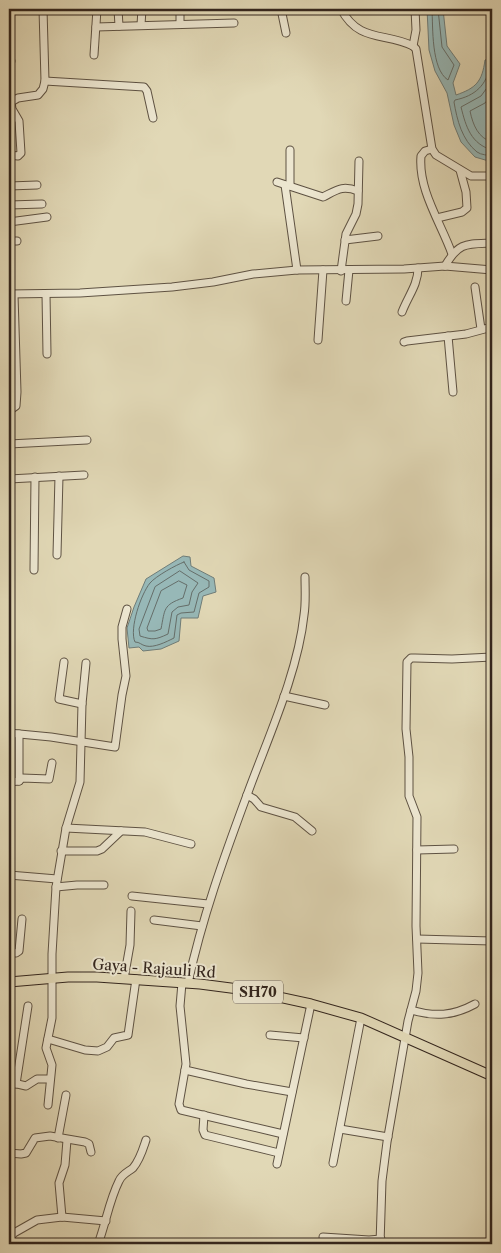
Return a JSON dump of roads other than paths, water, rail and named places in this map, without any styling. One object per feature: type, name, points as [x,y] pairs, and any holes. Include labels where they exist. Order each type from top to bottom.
[{"type":"main road","name":"Gaya - Rajauli Rd","points":[[9,982],[82,976],[185,983],[246,990],[311,1004],[361,1018],[492,1076]]},
{"type":"street","points":[[9,10],[87,9]]},
{"type":"street","points":[[94,55],[97,9]]},
{"type":"street","points":[[118,9],[119,26]]},
{"type":"street","points":[[141,25],[142,9]]},
{"type":"street","points":[[180,9],[180,24]]},
{"type":"street","points":[[281,9],[286,33]]},
{"type":"street","points":[[341,9],[352,25],[366,32],[413,46],[416,49],[432,149],[436,155],[471,176],[492,176]]},
{"type":"street","points":[[413,46],[416,30],[415,9]]},
{"type":"street","points":[[9,155],[18,156],[21,153],[19,121],[10,102],[18,98],[38,95],[43,89],[45,81],[42,10]]},
{"type":"street","points":[[96,27],[234,23]]},
{"type":"street","points":[[45,81],[144,87],[147,91],[152,118]]},
{"type":"street","points":[[432,149],[422,154],[420,160],[424,184],[437,218],[445,232],[452,254]]},
{"type":"street","points":[[290,150],[287,186],[297,270]]},
{"type":"street","points":[[346,301],[345,240],[348,229],[356,214],[359,161]]},
{"type":"street","points":[[437,218],[462,212],[467,208],[466,192],[460,170]]},
{"type":"street","points":[[277,182],[323,197],[336,189],[349,188],[358,191]]},
{"type":"street","points":[[9,186],[37,185]]},
{"type":"street","points":[[9,206],[42,204]]},
{"type":"street","points":[[9,222],[47,217]]},
{"type":"street","points":[[345,240],[378,236]]},
{"type":"street","points":[[9,241],[17,241]]},
{"type":"street","points":[[445,266],[458,248],[470,244],[492,243]]},
{"type":"street","points":[[9,411],[16,406],[17,392],[11,294],[46,294],[172,287],[213,282],[253,274],[297,270],[445,266],[492,270]]},
{"type":"street","points":[[402,312],[417,282],[418,268]]},
{"type":"street","points":[[318,340],[323,270]]},
{"type":"street","points":[[475,286],[481,329]]},
{"type":"street","points":[[46,294],[47,354]]},
{"type":"street","points":[[404,342],[492,327]]},
{"type":"street","points":[[448,336],[453,392]]},
{"type":"street","points":[[9,444],[87,440]]},
{"type":"street","points":[[9,479],[84,475]]},
{"type":"street","points":[[57,555],[59,476]]},
{"type":"street","points":[[34,570],[35,477]]},
{"type":"street","points":[[283,1134],[181,1110],[180,1098],[185,1070],[180,1006],[208,904],[284,696],[299,647],[305,614],[305,577]]},
{"type":"street","points":[[9,734],[82,741],[112,748],[116,745],[126,676],[122,627],[127,609]]},
{"type":"street","points":[[323,1237],[380,1242],[382,1180],[388,1137],[417,982],[417,817],[410,796],[406,729],[407,662],[411,658],[452,659],[492,657]]},
{"type":"street","points":[[64,662],[59,699],[82,704]]},
{"type":"street","points":[[48,1105],[52,1065],[46,1052],[52,1018],[52,954],[56,883],[66,828],[80,782],[82,704],[86,663]]},
{"type":"street","points":[[284,696],[325,705]]},
{"type":"street","points":[[19,734],[19,782]]},
{"type":"street","points":[[9,782],[19,782],[22,778],[48,779],[52,763]]},
{"type":"street","points":[[247,795],[254,799],[261,807],[296,817],[312,831]]},
{"type":"street","points":[[66,828],[150,833],[191,844]]},
{"type":"street","points":[[61,851],[97,852],[121,831]]},
{"type":"street","points":[[417,850],[454,849]]},
{"type":"street","points":[[9,875],[56,883],[104,886]]},
{"type":"street","points":[[132,896],[208,904]]},
{"type":"street","points":[[124,979],[130,945],[131,911]]},
{"type":"street","points":[[9,953],[14,954],[19,951],[22,919]]},
{"type":"street","points":[[154,920],[202,926]]},
{"type":"street","points":[[417,939],[492,940]]},
{"type":"street","points":[[48,1039],[85,1050],[98,1051],[107,1047],[114,1038],[128,1036],[136,980]]},
{"type":"street","points":[[277,1164],[311,1004]]},
{"type":"street","points":[[411,1010],[428,1015],[439,1015],[464,1009],[475,1004]]},
{"type":"street","points":[[28,1006],[12,1083],[26,1086],[37,1079],[50,1079]]},
{"type":"street","points":[[333,1163],[361,1018]]},
{"type":"street","points":[[270,1034],[304,1038]]},
{"type":"street","points":[[185,1070],[292,1092]]},
{"type":"street","points":[[58,1138],[66,1095]]},
{"type":"street","points":[[204,1115],[202,1125],[205,1135],[279,1153]]},
{"type":"street","points":[[340,1129],[388,1137]]},
{"type":"street","points":[[9,1153],[26,1153],[38,1136],[85,1142],[88,1144],[91,1152]]},
{"type":"street","points":[[62,1217],[59,1184],[67,1140]]},
{"type":"street","points":[[98,1244],[118,1182],[135,1165],[146,1140]]},
{"type":"street","points":[[10,1244],[10,1238],[14,1233],[33,1222],[62,1217],[106,1221]]},
{"type":"water","points":[[427,9],[443,9],[447,46],[460,64],[453,83],[456,95],[469,90],[477,83],[482,74],[485,60],[492,58],[492,162],[475,157],[461,142],[454,125],[447,93],[435,71],[429,50]]},
{"type":"water","points":[[183,556],[190,557],[191,566],[214,578],[216,592],[203,596],[198,618],[181,618],[179,641],[161,649],[143,651],[139,647],[129,648],[127,628],[146,579]]}]
